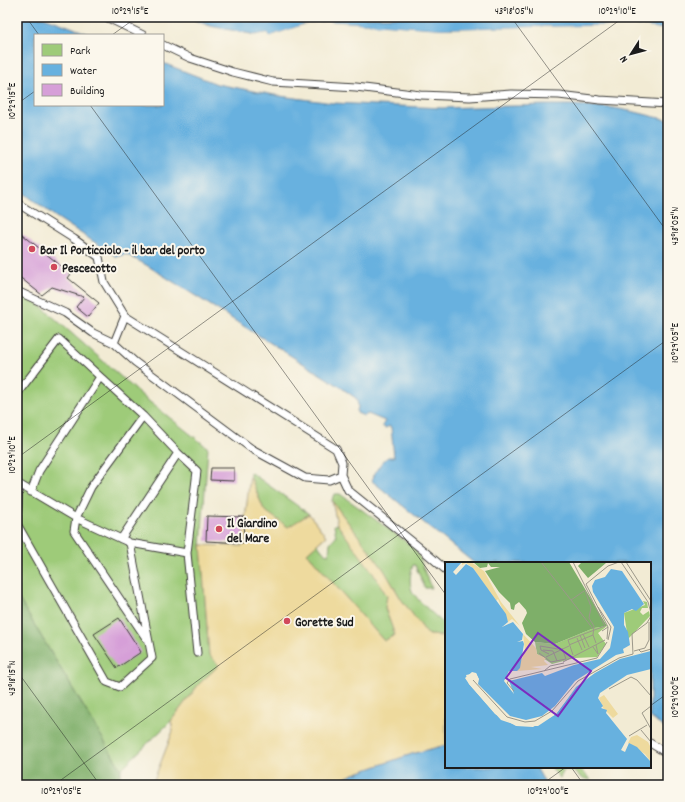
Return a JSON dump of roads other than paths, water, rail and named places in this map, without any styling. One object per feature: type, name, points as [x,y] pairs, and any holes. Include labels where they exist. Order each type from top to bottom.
[{"type":"lane","points":[[106,17],[141,34]]},
{"type":"lane","points":[[164,45],[190,58],[233,72],[273,82],[356,87],[421,94],[470,97],[511,94],[559,95],[600,100],[668,104]]},
{"type":"lane","points":[[17,203],[74,239],[99,257],[104,282],[126,316],[336,449],[342,463],[342,475],[348,490],[445,569]]},
{"type":"lane","points":[[17,291],[65,312],[93,333],[114,343],[135,362],[252,449],[305,478],[329,480],[342,475]]},
{"type":"lane","points":[[114,343],[126,316]]},
{"type":"lane","points":[[17,394],[59,339],[143,416],[197,471],[187,553],[197,653]]},
{"type":"lane","points":[[31,492],[39,471],[100,377]]},
{"type":"lane","points":[[143,416],[91,487],[76,518],[74,531],[149,642]]},
{"type":"lane","points":[[121,539],[178,453]]},
{"type":"lane","points":[[18,484],[76,518],[130,543],[187,553]]},
{"type":"lane","points":[[18,484],[17,524],[107,682],[120,687],[152,658],[130,543]]},
{"type":"lane","points":[[651,743],[668,754]]},
{"type":"water","points":[[17,17],[44,17],[89,34],[34,34],[34,106],[164,106],[164,63],[217,84],[280,96],[333,103],[442,108],[573,105],[614,108],[668,120],[668,731],[651,718],[651,562],[473,562],[372,481],[380,465],[388,457],[394,457],[391,427],[389,426],[386,428],[382,426],[385,421],[368,414],[364,416],[357,413],[357,399],[339,386],[148,266],[126,254],[117,257],[56,217],[17,188]]},
{"type":"water","points":[[187,17],[668,17],[668,30],[634,25],[441,29],[327,21],[308,23],[268,37],[268,33],[256,35],[210,26]]},
{"type":"water","points":[[445,745],[445,768],[537,768],[546,785],[329,785],[354,774],[412,754]]},
{"type":"place","name":"Bar Il Porticciolo - il bar del porto","points":[[32,249]]},
{"type":"place","name":"Pescecotto","points":[[54,267]]},
{"type":"place","name":"Il Giardino del Mare","points":[[219,529]]},
{"type":"place","name":"Gorette Sud","points":[[287,621]]}]
